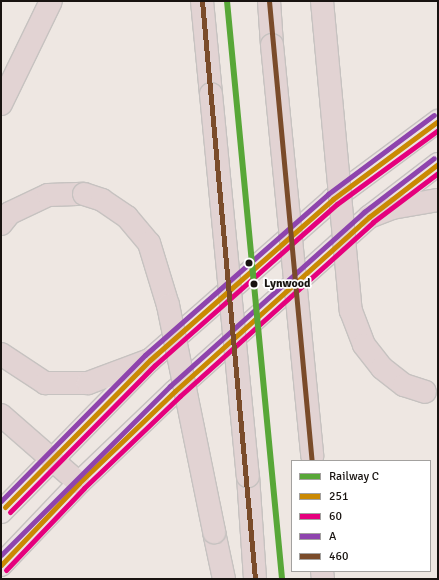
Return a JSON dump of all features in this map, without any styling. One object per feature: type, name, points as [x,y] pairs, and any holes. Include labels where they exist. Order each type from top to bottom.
[{"type":"highway","points":[[1,104],[51,1]]},
{"type":"highway","points":[[202,1],[248,476],[255,579]]},
{"type":"highway","points":[[269,1],[312,459]]},
{"type":"highway","points":[[322,1],[351,311],[364,345],[382,368],[404,385],[432,393]]},
{"type":"highway","points":[[1,224],[10,213],[48,195],[84,194],[102,200],[127,217],[149,243],[168,305],[224,579]]},
{"type":"highway","points":[[369,217],[392,208],[438,200]]},
{"type":"highway","points":[[1,354],[45,383],[88,383],[150,360]]},
{"type":"highway","points":[[1,415],[79,483]]},
{"type":"main road","points":[[1,512],[150,360],[333,199],[438,121]]},
{"type":"main road","points":[[1,564],[79,483],[369,217],[438,164]]},
{"type":"rail line","name":"C","points":[[227,1],[282,579]]},
{"type":"transit line","name":"460","points":[[202,1],[255,579]]},
{"type":"transit line","name":"460","points":[[269,1],[312,460]]},
{"type":"transit line","name":"A","points":[[1,501],[145,355],[328,194],[434,115]]},
{"type":"transit line","name":"251","points":[[5,507],[150,360],[333,199],[438,121]]},
{"type":"transit line","name":"60","points":[[10,512],[155,365],[337,204],[438,130]]},
{"type":"transit line","name":"A","points":[[1,555],[170,386],[364,212],[434,158]]},
{"type":"transit line","name":"251","points":[[1,565],[79,483],[175,391],[369,217],[438,164]]},
{"type":"transit line","name":"60","points":[[6,570],[84,488],[180,396],[373,222],[438,173]]},
{"type":"place","name":"Lynwood","points":[[254,284]]}]
